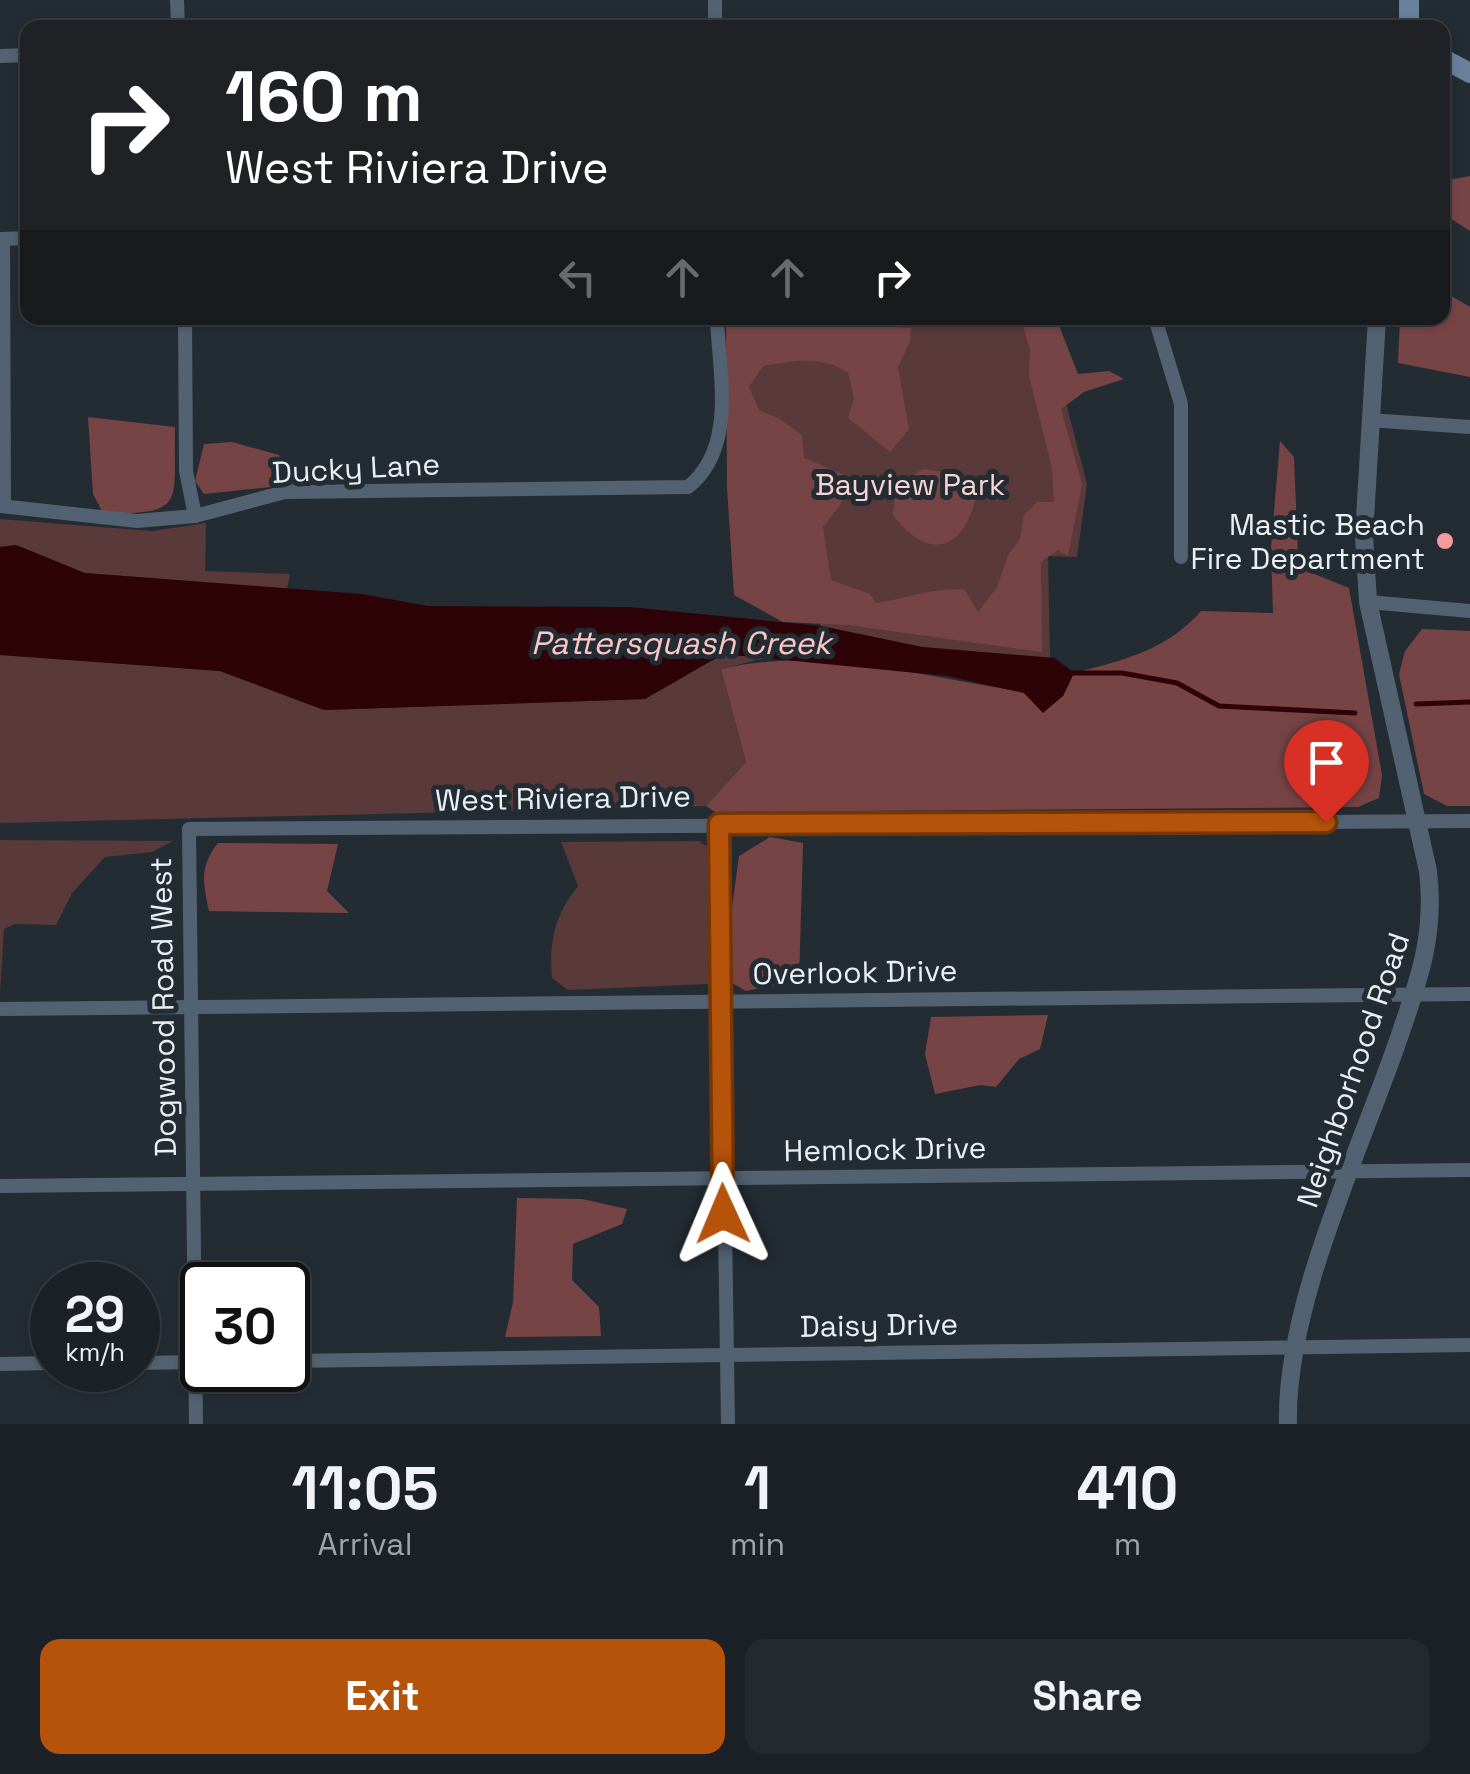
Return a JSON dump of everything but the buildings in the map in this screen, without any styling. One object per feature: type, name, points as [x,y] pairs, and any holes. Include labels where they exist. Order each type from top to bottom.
[{"type":"street","points":[[2,239],[2,506]]},
{"type":"street","points":[[185,325],[186,471],[196,516]]},
{"type":"street","name":"Ducky Lane","points":[[2,506],[137,521],[196,516],[285,492],[688,487],[707,472],[721,436],[717,325]]},
{"type":"street","points":[[1157,325],[1181,404],[1180,557]]},
{"type":"street","name":"Neighborhood Road","points":[[1288,1424],[1294,1350],[1414,994],[1433,912],[1418,822],[1368,602],[1364,535],[1376,325]]},
{"type":"street","points":[[1369,420],[1470,427]]},
{"type":"street","points":[[1368,602],[1470,611]]},
{"type":"street","name":"West Riviera Drive","points":[[189,830],[1470,820]]},
{"type":"street","points":[[719,824],[728,1424]]},
{"type":"street","name":"Dogwood Road West","points":[[189,830],[195,1262]]},
{"type":"street","name":"Overlook Drive","points":[[0,1008],[1470,994]]},
{"type":"street","name":"Hemlock Drive","points":[[0,1186],[1470,1170]]},
{"type":"street","name":"Daisy Drive","points":[[310,1361],[1470,1345]]},
{"type":"street","points":[[0,1364],[30,1363]]},
{"type":"street","name":"Dogwood Road West","points":[[196,1424],[198,1392]]},
{"type":"green space","points":[[1470,176],[1470,231],[1450,218],[1450,180]]},
{"type":"green space","points":[[1450,295],[1470,307],[1470,377],[1398,363],[1400,325],[1450,325]]},
{"type":"green space","points":[[726,325],[911,328],[910,342],[898,367],[909,429],[890,452],[848,418],[854,398],[848,373],[838,367],[807,361],[763,366],[749,387],[759,410],[802,435],[804,458],[852,478],[840,505],[823,527],[831,580],[870,594],[876,603],[932,591],[965,590],[978,612],[997,587],[1008,555],[1020,539],[1024,515],[1037,502],[1054,502],[1052,468],[1029,376],[1030,349],[1023,325],[1059,325],[1078,374],[1109,371],[1124,379],[1084,392],[1061,409],[1082,484],[1068,556],[1058,550],[1041,562],[1042,652],[848,625],[783,622],[734,595],[727,488]]},
{"type":"green space","name":"Bayview Park","points":[[730,325],[1046,325],[1087,484],[1077,557],[1048,556],[1050,658],[922,647],[821,626],[735,509]]},
{"type":"green space","points":[[88,417],[175,427],[174,488],[163,507],[103,513],[93,494]]},
{"type":"green space","points":[[1280,441],[1294,457],[1298,555],[1312,573],[1349,588],[1382,775],[1379,798],[1358,807],[715,812],[706,806],[746,762],[721,669],[763,662],[848,663],[1063,696],[1074,673],[1158,645],[1201,611],[1273,613],[1271,548]]},
{"type":"green space","points":[[232,442],[279,455],[299,484],[204,494],[195,481],[204,444]]},
{"type":"green space","points":[[923,469],[943,472],[977,491],[965,526],[945,543],[920,540],[893,515],[896,485]]},
{"type":"green space","points":[[0,519],[152,531],[206,523],[205,571],[290,574],[287,589],[84,573],[16,545],[0,547]]},
{"type":"green space","points":[[1422,629],[1470,631],[1470,806],[1447,806],[1424,794],[1399,674],[1405,651]]},
{"type":"green space","points":[[723,654],[765,658],[721,669],[746,762],[706,806],[0,823],[0,655],[220,671],[324,710],[645,699]]},
{"type":"green space","points":[[770,837],[803,843],[799,981],[746,991],[732,983],[732,907],[739,856]]},
{"type":"green space","points":[[0,840],[173,841],[152,852],[105,857],[72,893],[56,925],[15,924],[4,929],[0,994]]},
{"type":"green space","points":[[699,841],[708,847],[709,984],[568,990],[552,978],[555,929],[578,886],[561,842]]},
{"type":"green space","points":[[218,843],[338,844],[327,891],[349,913],[209,911],[204,875]]},
{"type":"green space","points":[[1048,1015],[1040,1049],[1019,1059],[996,1087],[980,1085],[935,1094],[925,1054],[931,1017]]},
{"type":"green space","points":[[517,1198],[582,1199],[627,1209],[622,1224],[573,1244],[572,1280],[599,1307],[601,1336],[505,1337],[513,1302]]},
{"type":"water","points":[[16,545],[85,573],[362,594],[428,606],[630,607],[821,626],[922,647],[1055,658],[1074,673],[1063,696],[1043,713],[1024,693],[947,676],[723,654],[645,699],[324,710],[220,671],[0,655],[0,547]]},
{"type":"waterway","name":"Pattersquash Creek","points":[[1070,673],[1122,673],[1177,683],[1219,706],[1355,713]]},
{"type":"waterway","name":"Pattersquash Creek","points":[[1416,704],[1470,702]]},
{"type":"place","name":"Mastic Beach Fire Department","points":[[1445,541]]},
{"type":"route","points":[[723,1214],[719,824],[1326,822]]}]
